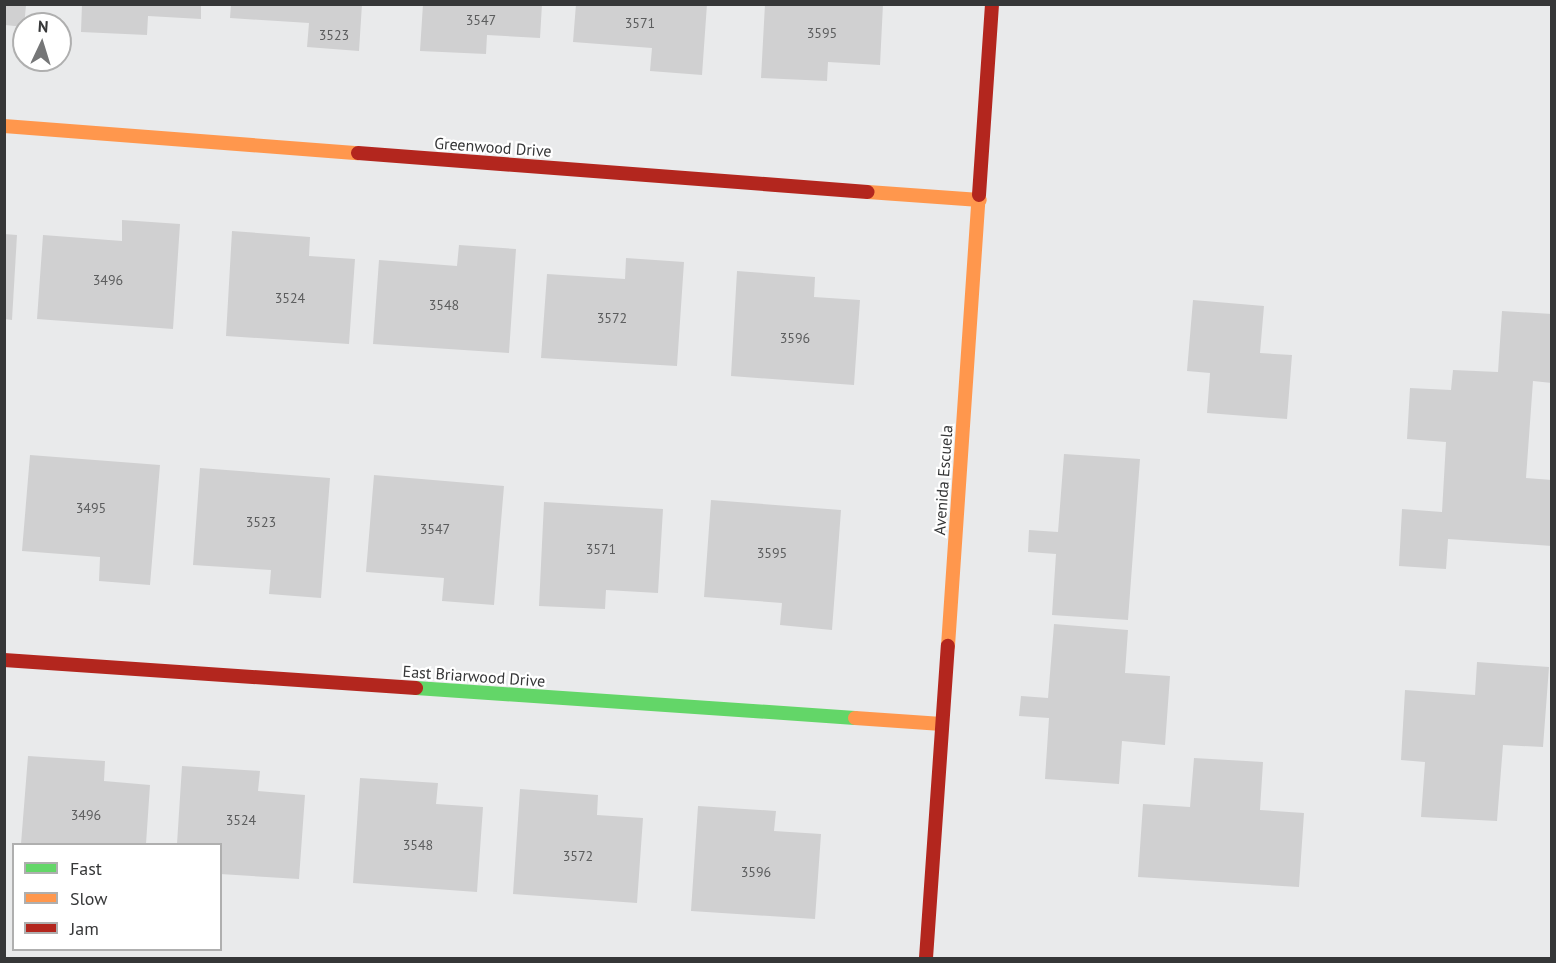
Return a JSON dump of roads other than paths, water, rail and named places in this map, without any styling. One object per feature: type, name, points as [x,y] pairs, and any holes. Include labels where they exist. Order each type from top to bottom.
[{"type":"street","name":"Avenida Escuela","points":[[926,958],[992,4]]},
{"type":"street","name":"Greenwood Drive","points":[[4,126],[980,200]]},
{"type":"street","name":"East Briarwood Drive","points":[[4,660],[942,724]]}]
